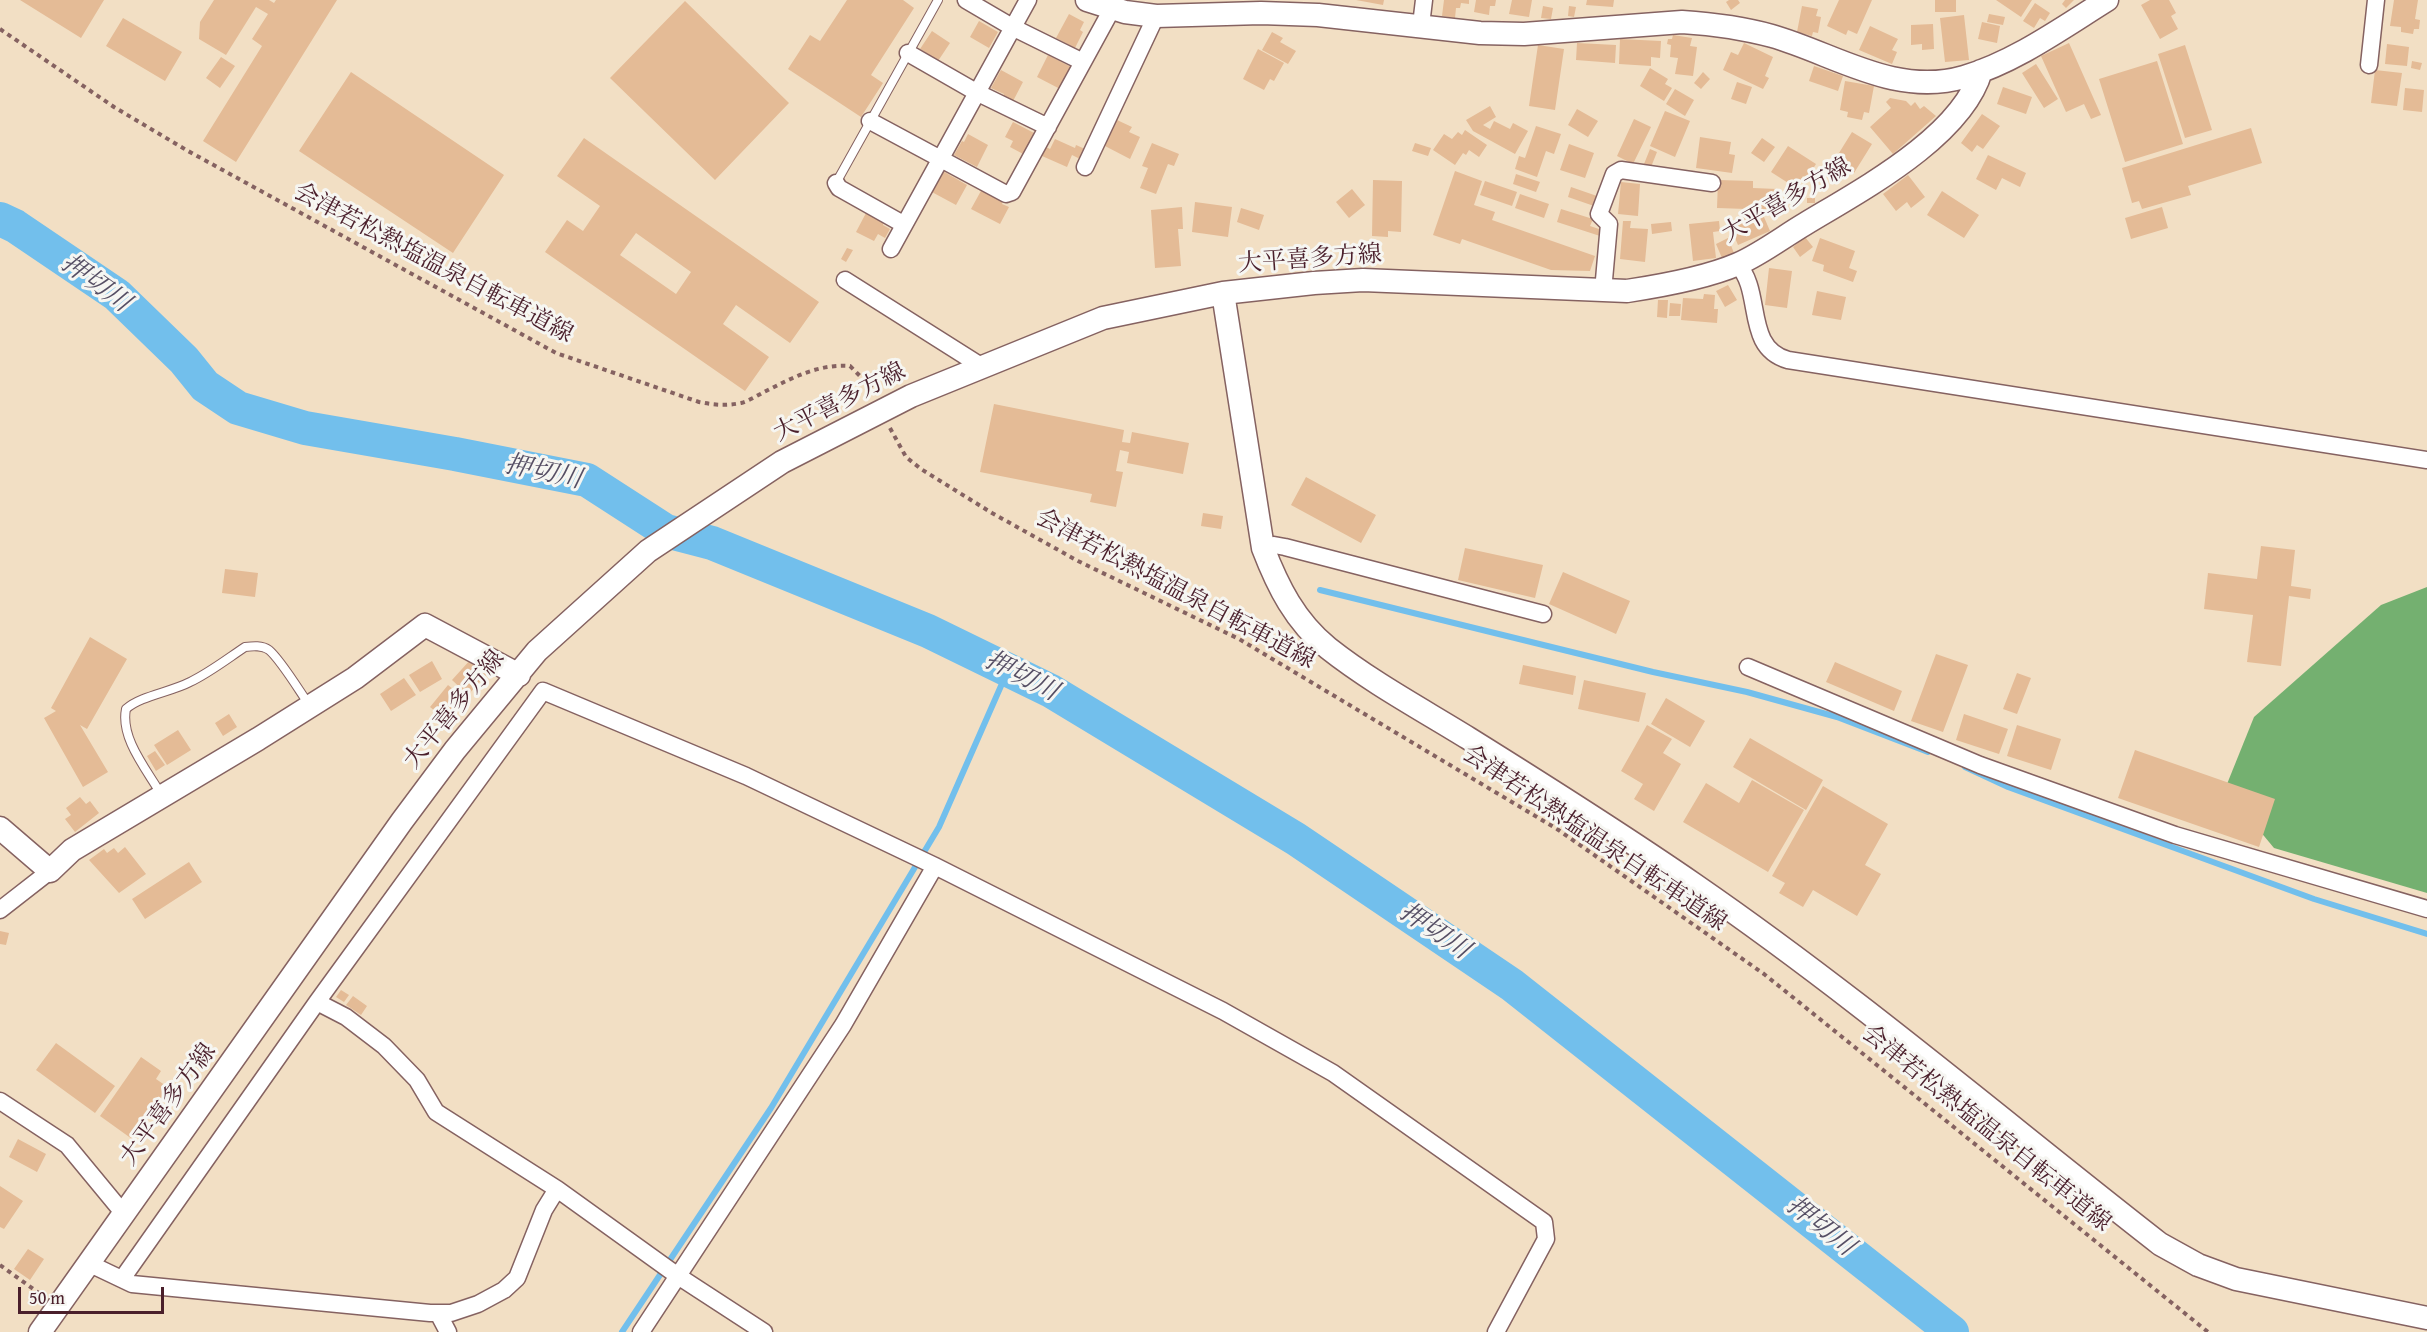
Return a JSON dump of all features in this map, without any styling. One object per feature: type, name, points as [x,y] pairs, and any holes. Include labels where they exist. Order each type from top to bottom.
[{"type":"main road","points":[[1087,0],[1112,9],[1156,16],[1261,13],[1311,7],[1421,26],[1480,33],[1524,34],[1682,22],[1704,24],[1773,37],[1890,79],[1941,81],[1962,78],[1999,65],[2101,2]]},
{"type":"main road","name":"大平喜多方線","points":[[40,1332],[402,821],[455,750],[537,651],[648,551],[782,462],[910,396],[1103,318],[1223,293],[1363,280],[1627,291],[1662,286],[1737,264],[1887,173],[1916,152],[1957,116],[1977,84],[1981,71]]},
{"type":"main road","points":[[1223,293],[1263,548],[1276,582],[1296,616],[1327,647],[1365,674],[1521,771],[1697,886],[1840,992],[2160,1244],[2198,1265],[2236,1279],[2427,1318]]},
{"type":"main road","points":[[0,828],[50,871],[72,850],[355,678],[425,625],[519,675]]},
{"type":"street","points":[[966,0],[1012,27],[1083,62]]},
{"type":"street","points":[[891,249],[939,158],[1028,0]]},
{"type":"street","points":[[1421,26],[1424,0]]},
{"type":"street","points":[[2369,65],[2376,0]]},
{"type":"street","points":[[870,121],[1006,194],[1012,192],[1112,9]]},
{"type":"street","points":[[1085,167],[1156,16]]},
{"type":"street","points":[[908,53],[976,92],[1048,127]]},
{"type":"street","points":[[1603,291],[1609,224],[1599,214],[1614,174],[1620,170],[1712,183]]},
{"type":"street","points":[[836,183],[838,188],[903,224]]},
{"type":"street","points":[[1737,264],[1746,273],[1751,286],[1759,334],[1781,358],[2427,460]]},
{"type":"street","points":[[845,280],[981,366]]},
{"type":"street","points":[[1263,548],[1274,545],[1285,547],[1543,614]]},
{"type":"street","points":[[1748,667],[1980,765],[2175,835],[2427,909]]},
{"type":"street","points":[[122,1279],[317,1002],[543,691],[746,776],[935,866],[1223,1011],[1333,1073],[1544,1222],[1545,1239],[1496,1332]]},
{"type":"street","points":[[641,1332],[843,1025],[935,866]]},
{"type":"street","points":[[0,910],[50,871]]},
{"type":"street","points":[[317,1002],[346,1017],[384,1046],[417,1080],[436,1112],[557,1189],[678,1276],[764,1332]]},
{"type":"street","points":[[0,1101],[67,1145],[124,1214]]},
{"type":"street","points":[[90,1264],[132,1284],[451,1313],[478,1304],[504,1290],[517,1278],[544,1210],[557,1189]]},
{"type":"street","points":[[438,1313],[448,1332]]},
{"type":"lane","points":[[836,183],[938,0]]},
{"type":"lane","points":[[162,796],[128,735],[124,723],[126,709],[135,701],[190,682],[245,647],[251,646],[264,648],[273,654],[310,706]]},
{"type":"path","name":"会津若松熱塩温泉自転車道線","points":[[0,29],[114,107],[179,145],[555,353],[699,402],[718,406],[743,402],[802,373],[835,365],[850,366],[872,388]]},
{"type":"path","name":"会津若松熱塩温泉自転車道線","points":[[889,425],[906,457],[921,469],[992,513],[1078,561],[1239,639],[1557,829],[1764,974],[2208,1332]]},
{"type":"path","points":[[0,1265],[58,1307]]},
{"type":"green space","points":[[2427,587],[2427,893],[2274,848],[2225,789],[2254,717],[2381,605]]},
{"type":"building","points":[[20,0],[104,0],[81,38]]},
{"type":"building","points":[[214,0],[269,0],[274,3],[276,0],[337,0],[236,162],[203,141],[262,46],[252,39],[268,14],[256,7],[226,55],[199,39],[200,22]]},
{"type":"building","points":[[847,0],[903,0],[914,8],[871,75],[883,83],[861,117],[788,69],[810,35],[820,41]]},
{"type":"building","points":[[1356,0],[1384,0],[1383,5]]},
{"type":"building","points":[[1444,0],[1469,0],[1469,4],[1461,3],[1460,8],[1456,8],[1455,18],[1442,16]]},
{"type":"building","points":[[1476,0],[1496,0],[1495,6],[1490,6],[1489,15],[1474,12]]},
{"type":"building","points":[[1512,0],[1532,0],[1529,17],[1509,14]]},
{"type":"building","points":[[1587,0],[1614,0],[1613,7],[1586,5]]},
{"type":"building","points":[[1738,0],[1740,3],[1731,10],[1726,2]]},
{"type":"building","points":[[1839,0],[1872,0],[1857,34],[1848,30],[1846,35],[1827,26]]},
{"type":"building","points":[[1935,0],[1956,0],[1956,12],[1935,12]]},
{"type":"building","points":[[1996,0],[2032,0],[2021,17]]},
{"type":"building","points":[[2065,0],[2074,0],[2066,8],[2062,4]]},
{"type":"building","points":[[2150,0],[2169,0],[2176,13],[2171,16],[2178,29],[2160,39],[2141,5]]},
{"type":"building","points":[[2394,0],[2418,0],[2415,19],[2420,20],[2419,29],[2414,29],[2413,34],[2401,32],[2401,27],[2390,26]]},
{"type":"building","points":[[685,1],[789,103],[715,180],[610,78]]},
{"type":"building","points":[[2035,3],[2050,13],[2045,21],[2040,18],[2034,28],[2023,21]]},
{"type":"building","points":[[1543,6],[1553,8],[1551,19],[1541,18]]},
{"type":"building","points":[[1569,6],[1576,7],[1574,17],[1568,16]]},
{"type":"building","points":[[1802,6],[1818,9],[1816,16],[1821,17],[1818,33],[1813,32],[1812,36],[1797,32]]},
{"type":"building","points":[[1069,14],[1084,22],[1080,30],[1083,32],[1075,48],[1056,38]]},
{"type":"building","points":[[1989,14],[2005,17],[2003,25],[1987,22]]},
{"type":"building","points":[[1964,15],[1969,60],[1945,62],[1940,18]]},
{"type":"building","points":[[123,18],[182,52],[165,81],[106,46]]},
{"type":"building","points":[[979,21],[998,32],[989,48],[970,37]]},
{"type":"building","points":[[1982,22],[2000,26],[1997,43],[1978,39]]},
{"type":"building","points":[[1933,24],[1934,49],[1922,50],[1922,44],[1911,45],[1911,25]]},
{"type":"building","points":[[1870,26],[1898,39],[1892,50],[1897,52],[1892,64],[1859,50]]},
{"type":"building","points":[[932,31],[950,43],[938,61],[920,49]]},
{"type":"building","points":[[1272,32],[1283,38],[1280,42],[1296,51],[1288,64],[1262,50]]},
{"type":"building","points":[[1673,35],[1692,38],[1690,46],[1697,47],[1693,76],[1675,74],[1678,58],[1670,57],[1671,45],[1667,44],[1668,39],[1672,39]]},
{"type":"building","points":[[1620,39],[1661,41],[1660,58],[1651,57],[1651,66],[1619,64]]},
{"type":"building","points":[[1577,43],[1616,45],[1615,63],[1576,60]]},
{"type":"building","points":[[1744,43],[1773,57],[1765,76],[1769,78],[1763,89],[1723,70],[1731,52],[1738,55]]},
{"type":"building","points":[[2069,43],[2101,115],[2091,119],[2084,104],[2066,112],[2041,56]]},
{"type":"building","points":[[2387,44],[2409,47],[2407,66],[2385,64]]},
{"type":"building","points":[[1538,45],[1564,49],[1555,110],[1529,106]]},
{"type":"building","points":[[2185,45],[2212,130],[2185,138],[2158,54]]},
{"type":"building","points":[[1258,49],[1284,63],[1274,81],[1270,79],[1264,90],[1243,79]]},
{"type":"building","points":[[1048,55],[1073,68],[1062,90],[1037,77]]},
{"type":"building","points":[[221,57],[235,66],[220,88],[206,78]]},
{"type":"building","points":[[2157,61],[2183,144],[2125,162],[2099,79]]},
{"type":"building","points":[[2412,61],[2422,63],[2420,70],[2411,68]]},
{"type":"building","points":[[2036,64],[2058,99],[2044,108],[2022,73]]},
{"type":"building","points":[[1814,66],[1843,76],[1838,91],[1809,81]]},
{"type":"building","points":[[1650,68],[1668,79],[1665,84],[1672,88],[1664,101],[1640,86]]},
{"type":"building","points":[[1001,70],[1023,82],[1012,103],[1002,98],[1004,94],[991,88]]},
{"type":"building","points":[[2375,70],[2402,73],[2397,106],[2371,103]]},
{"type":"building","points":[[351,72],[504,175],[453,253],[299,151]]},
{"type":"building","points":[[1703,72],[1710,79],[1701,89],[1694,83]]},
{"type":"building","points":[[1845,81],[1874,86],[1869,113],[1864,112],[1862,120],[1847,117],[1848,112],[1840,110]]},
{"type":"building","points":[[1737,82],[1752,87],[1746,104],[1731,99]]},
{"type":"building","points":[[2003,87],[2032,97],[2026,114],[1997,104]]},
{"type":"building","points":[[2405,88],[2424,90],[2422,112],[2403,110]]},
{"type":"building","points":[[1675,89],[1694,100],[1685,116],[1666,104]]},
{"type":"building","points":[[1890,98],[1906,101],[1911,106],[1915,102],[1920,109],[1924,106],[1936,116],[1893,154],[1870,127],[1891,108],[1886,102]]},
{"type":"building","points":[[1490,106],[1496,117],[1483,125],[1490,129],[1494,121],[1510,129],[1513,123],[1528,131],[1515,154],[1473,131],[1466,120]]},
{"type":"building","points":[[1577,109],[1598,121],[1588,137],[1568,125]]},
{"type":"building","points":[[1665,111],[1690,121],[1675,157],[1650,146]]},
{"type":"building","points":[[1982,114],[2000,126],[1983,149],[1977,145],[1972,152],[1961,143]]},
{"type":"building","points":[[1634,119],[1651,127],[1633,164],[1617,156]]},
{"type":"building","points":[[1117,120],[1132,127],[1129,132],[1140,137],[1130,159],[1105,146]]},
{"type":"building","points":[[1013,122],[1036,134],[1025,155],[1010,147],[1013,141],[1005,137]]},
{"type":"building","points":[[1536,126],[1561,134],[1554,154],[1546,151],[1537,177],[1515,169],[1519,156],[1525,158]]},
{"type":"building","points":[[2251,128],[2262,163],[2188,186],[2191,195],[2142,209],[2139,201],[2132,203],[2122,168]]},
{"type":"building","points":[[1465,130],[1487,145],[1479,157],[1469,150],[1466,155],[1463,153],[1455,165],[1433,150],[1444,134],[1452,139],[1458,132],[1462,135]]},
{"type":"building","points":[[1852,132],[1872,144],[1854,173],[1834,161]]},
{"type":"building","points":[[968,134],[988,145],[977,167],[954,155]]},
{"type":"building","points":[[1700,137],[1731,142],[1729,154],[1735,155],[1732,173],[1696,168]]},
{"type":"building","points":[[584,138],[819,302],[790,343],[736,305],[723,324],[769,357],[745,391],[545,252],[567,220],[583,231],[600,206],[557,176]],"holes":[[[636,233],[691,272],[676,294],[620,255]]]},
{"type":"building","points":[[1762,138],[1775,147],[1764,162],[1751,153]]},
{"type":"building","points":[[1055,139],[1075,148],[1076,145],[1085,149],[1080,159],[1072,155],[1067,167],[1042,156],[1046,147],[1050,149]]},
{"type":"building","points":[[1152,143],[1179,154],[1174,166],[1168,164],[1156,194],[1140,188],[1148,168],[1142,166]]},
{"type":"building","points":[[1415,143],[1431,148],[1428,156],[1412,151]]},
{"type":"building","points":[[1569,144],[1594,153],[1585,178],[1560,170]]},
{"type":"building","points":[[1788,146],[1816,164],[1807,178],[1803,176],[1796,188],[1771,172]]},
{"type":"building","points":[[1650,149],[1657,152],[1651,167],[1644,164]]},
{"type":"building","points":[[1988,155],[2026,173],[2020,187],[2002,178],[1996,190],[1976,179]]},
{"type":"building","points":[[941,170],[967,185],[956,205],[930,191]]},
{"type":"building","points":[[1455,171],[1482,181],[1474,205],[1495,212],[1492,220],[1595,256],[1590,271],[1551,270],[1462,239],[1460,244],[1433,235]]},
{"type":"building","points":[[1516,174],[1540,182],[1536,192],[1513,184]]},
{"type":"building","points":[[1908,175],[1925,197],[1911,208],[1907,202],[1896,211],[1883,194]]},
{"type":"building","points":[[1373,180],[1402,181],[1401,232],[1388,231],[1388,237],[1372,236]]},
{"type":"building","points":[[1718,180],[1753,181],[1753,188],[1777,189],[1776,210],[1717,208]]},
{"type":"building","points":[[1485,181],[1517,192],[1512,206],[1480,195]]},
{"type":"building","points":[[1621,182],[1640,184],[1638,216],[1618,214]]},
{"type":"building","points":[[1571,187],[1597,196],[1594,206],[1568,197]]},
{"type":"building","points":[[982,189],[1009,207],[1000,224],[971,209]]},
{"type":"building","points":[[1352,189],[1365,205],[1349,218],[1336,202]]},
{"type":"building","points":[[1942,191],[1979,215],[1964,238],[1927,215]]},
{"type":"building","points":[[1520,194],[1549,204],[1544,218],[1515,208]]},
{"type":"building","points":[[1807,198],[1815,198],[1815,203],[1807,203]]},
{"type":"building","points":[[1195,202],[1232,207],[1228,237],[1192,232]]},
{"type":"building","points":[[1182,207],[1183,229],[1178,229],[1181,266],[1155,268],[1151,210]]},
{"type":"building","points":[[2162,207],[2168,228],[2131,239],[2125,218]]},
{"type":"building","points":[[1241,208],[1264,215],[1259,230],[1237,222]]},
{"type":"building","points":[[1561,209],[1593,219],[1590,226],[1602,230],[1600,236],[1557,222]]},
{"type":"building","points":[[866,213],[884,222],[883,225],[890,229],[885,238],[878,234],[874,241],[856,232]]},
{"type":"building","points":[[1744,216],[1745,219],[1753,216],[1755,220],[1764,217],[1770,231],[1738,245],[1732,231],[1736,229],[1733,221]]},
{"type":"building","points":[[1623,221],[1631,221],[1630,228],[1648,229],[1645,262],[1620,259]]},
{"type":"building","points":[[1719,221],[1720,231],[1713,232],[1716,258],[1693,261],[1689,224]]},
{"type":"building","points":[[1671,222],[1672,231],[1652,234],[1651,224]]},
{"type":"building","points":[[1805,237],[1813,247],[1800,257],[1793,247]]},
{"type":"building","points":[[1728,238],[1734,253],[1722,258],[1716,244]]},
{"type":"building","points":[[1820,238],[1855,251],[1849,268],[1857,271],[1853,282],[1823,271],[1824,265],[1812,261]]},
{"type":"building","points":[[847,248],[853,250],[846,262],[841,259]]},
{"type":"building","points":[[1769,268],[1792,271],[1787,308],[1765,305]]},
{"type":"building","points":[[1728,285],[1737,300],[1725,307],[1716,291]]},
{"type":"building","points":[[1817,291],[1846,297],[1841,320],[1812,315]]},
{"type":"building","points":[[1704,294],[1715,295],[1714,309],[1718,309],[1717,323],[1681,320],[1683,298],[1703,299]]},
{"type":"building","points":[[1658,300],[1668,300],[1667,318],[1657,317]]},
{"type":"building","points":[[1670,303],[1681,304],[1680,316],[1669,316]]},
{"type":"building","points":[[994,404],[1124,430],[1122,442],[1130,443],[1132,432],[1189,443],[1183,474],[1127,463],[1129,452],[1120,450],[1116,471],[1123,472],[1116,507],[1090,502],[1092,494],[980,472]]},
{"type":"building","points":[[1306,477],[1376,515],[1361,543],[1291,505]]},
{"type":"building","points":[[1203,513],[1223,516],[1221,529],[1201,526]]},
{"type":"building","points":[[2261,546],[2295,550],[2291,586],[2311,589],[2310,599],[2289,596],[2281,666],[2247,662],[2253,615],[2204,609],[2208,573],[2257,579]]},
{"type":"building","points":[[1465,548],[1543,565],[1535,598],[1458,580]]},
{"type":"building","points":[[225,569],[258,573],[255,597],[222,593]]},
{"type":"building","points":[[1563,572],[1630,601],[1616,634],[1549,604]]},
{"type":"building","points":[[90,637],[127,659],[87,729],[80,725],[108,772],[83,787],[44,718],[56,711],[51,708]]},
{"type":"building","points":[[1936,654],[1968,665],[1943,732],[1911,721]]},
{"type":"building","points":[[471,659],[487,674],[468,695],[452,680]]},
{"type":"building","points":[[432,661],[442,679],[420,692],[409,675]]},
{"type":"building","points":[[1835,662],[1902,691],[1894,711],[1826,682]]},
{"type":"building","points":[[1523,665],[1576,676],[1573,695],[1519,684]]},
{"type":"building","points":[[2017,673],[2031,678],[2017,714],[2003,709]]},
{"type":"building","points":[[404,678],[416,695],[391,711],[380,694]]},
{"type":"building","points":[[1584,680],[1646,693],[1639,722],[1578,709]]},
{"type":"building","points":[[448,685],[464,698],[446,720],[430,707]]},
{"type":"building","points":[[1666,698],[1705,721],[1690,747],[1651,724]]},
{"type":"building","points":[[229,714],[237,727],[223,736],[215,723]]},
{"type":"building","points":[[1964,714],[2008,729],[1999,754],[1956,740]]},
{"type":"building","points":[[1647,725],[1672,739],[1663,753],[1681,764],[1654,811],[1634,799],[1643,784],[1621,771]]},
{"type":"building","points":[[2017,725],[2061,739],[2051,770],[2007,756]]},
{"type":"building","points":[[178,730],[191,750],[167,765],[154,745]]},
{"type":"building","points":[[1750,738],[1823,780],[1806,810],[1733,767]]},
{"type":"building","points":[[2135,750],[2275,799],[2259,847],[2118,798]]},
{"type":"building","points":[[155,751],[165,765],[156,771],[147,756]]},
{"type":"building","points":[[1752,780],[1804,810],[1768,872],[1683,822],[1706,783],[1739,803]]},
{"type":"building","points":[[1823,786],[1888,824],[1865,865],[1881,874],[1857,916],[1813,890],[1803,907],[1779,893],[1785,883],[1772,876]]},
{"type":"building","points":[[80,797],[86,804],[90,801],[99,813],[75,832],[65,819],[71,815],[66,808]]},
{"type":"building","points":[[125,847],[146,874],[119,893],[89,860],[104,849],[107,853],[114,848],[118,853]]},
{"type":"building","points":[[189,862],[202,882],[145,919],[132,899]]},
{"type":"building","points":[[0,931],[9,933],[6,945],[0,944]]},
{"type":"building","points":[[341,990],[349,995],[344,1002],[336,997]]},
{"type":"building","points":[[353,996],[367,1006],[361,1015],[346,1005]]},
{"type":"building","points":[[56,1043],[115,1086],[95,1113],[36,1070]]},
{"type":"building","points":[[141,1057],[161,1071],[156,1079],[169,1088],[132,1139],[100,1116]]},
{"type":"building","points":[[18,1139],[46,1154],[37,1172],[9,1157]]},
{"type":"building","points":[[0,1186],[23,1201],[4,1229],[0,1227]]},
{"type":"building","points":[[28,1249],[44,1259],[30,1280],[14,1269]]},
{"type":"waterway","name":"押切川","points":[[0,219],[15,226],[117,295],[184,360],[205,386],[238,408],[305,428],[587,480],[666,531],[712,543],[928,631],[1051,691],[1296,839],[1512,985],[1952,1332]]},
{"type":"waterway","points":[[1320,590],[1653,672],[1747,692],[1837,717],[1928,752]]},
{"type":"waterway","points":[[622,1332],[771,1108],[939,827],[1008,670]]},
{"type":"waterway","points":[[1965,767],[2008,787],[2314,899],[2427,934]]}]
